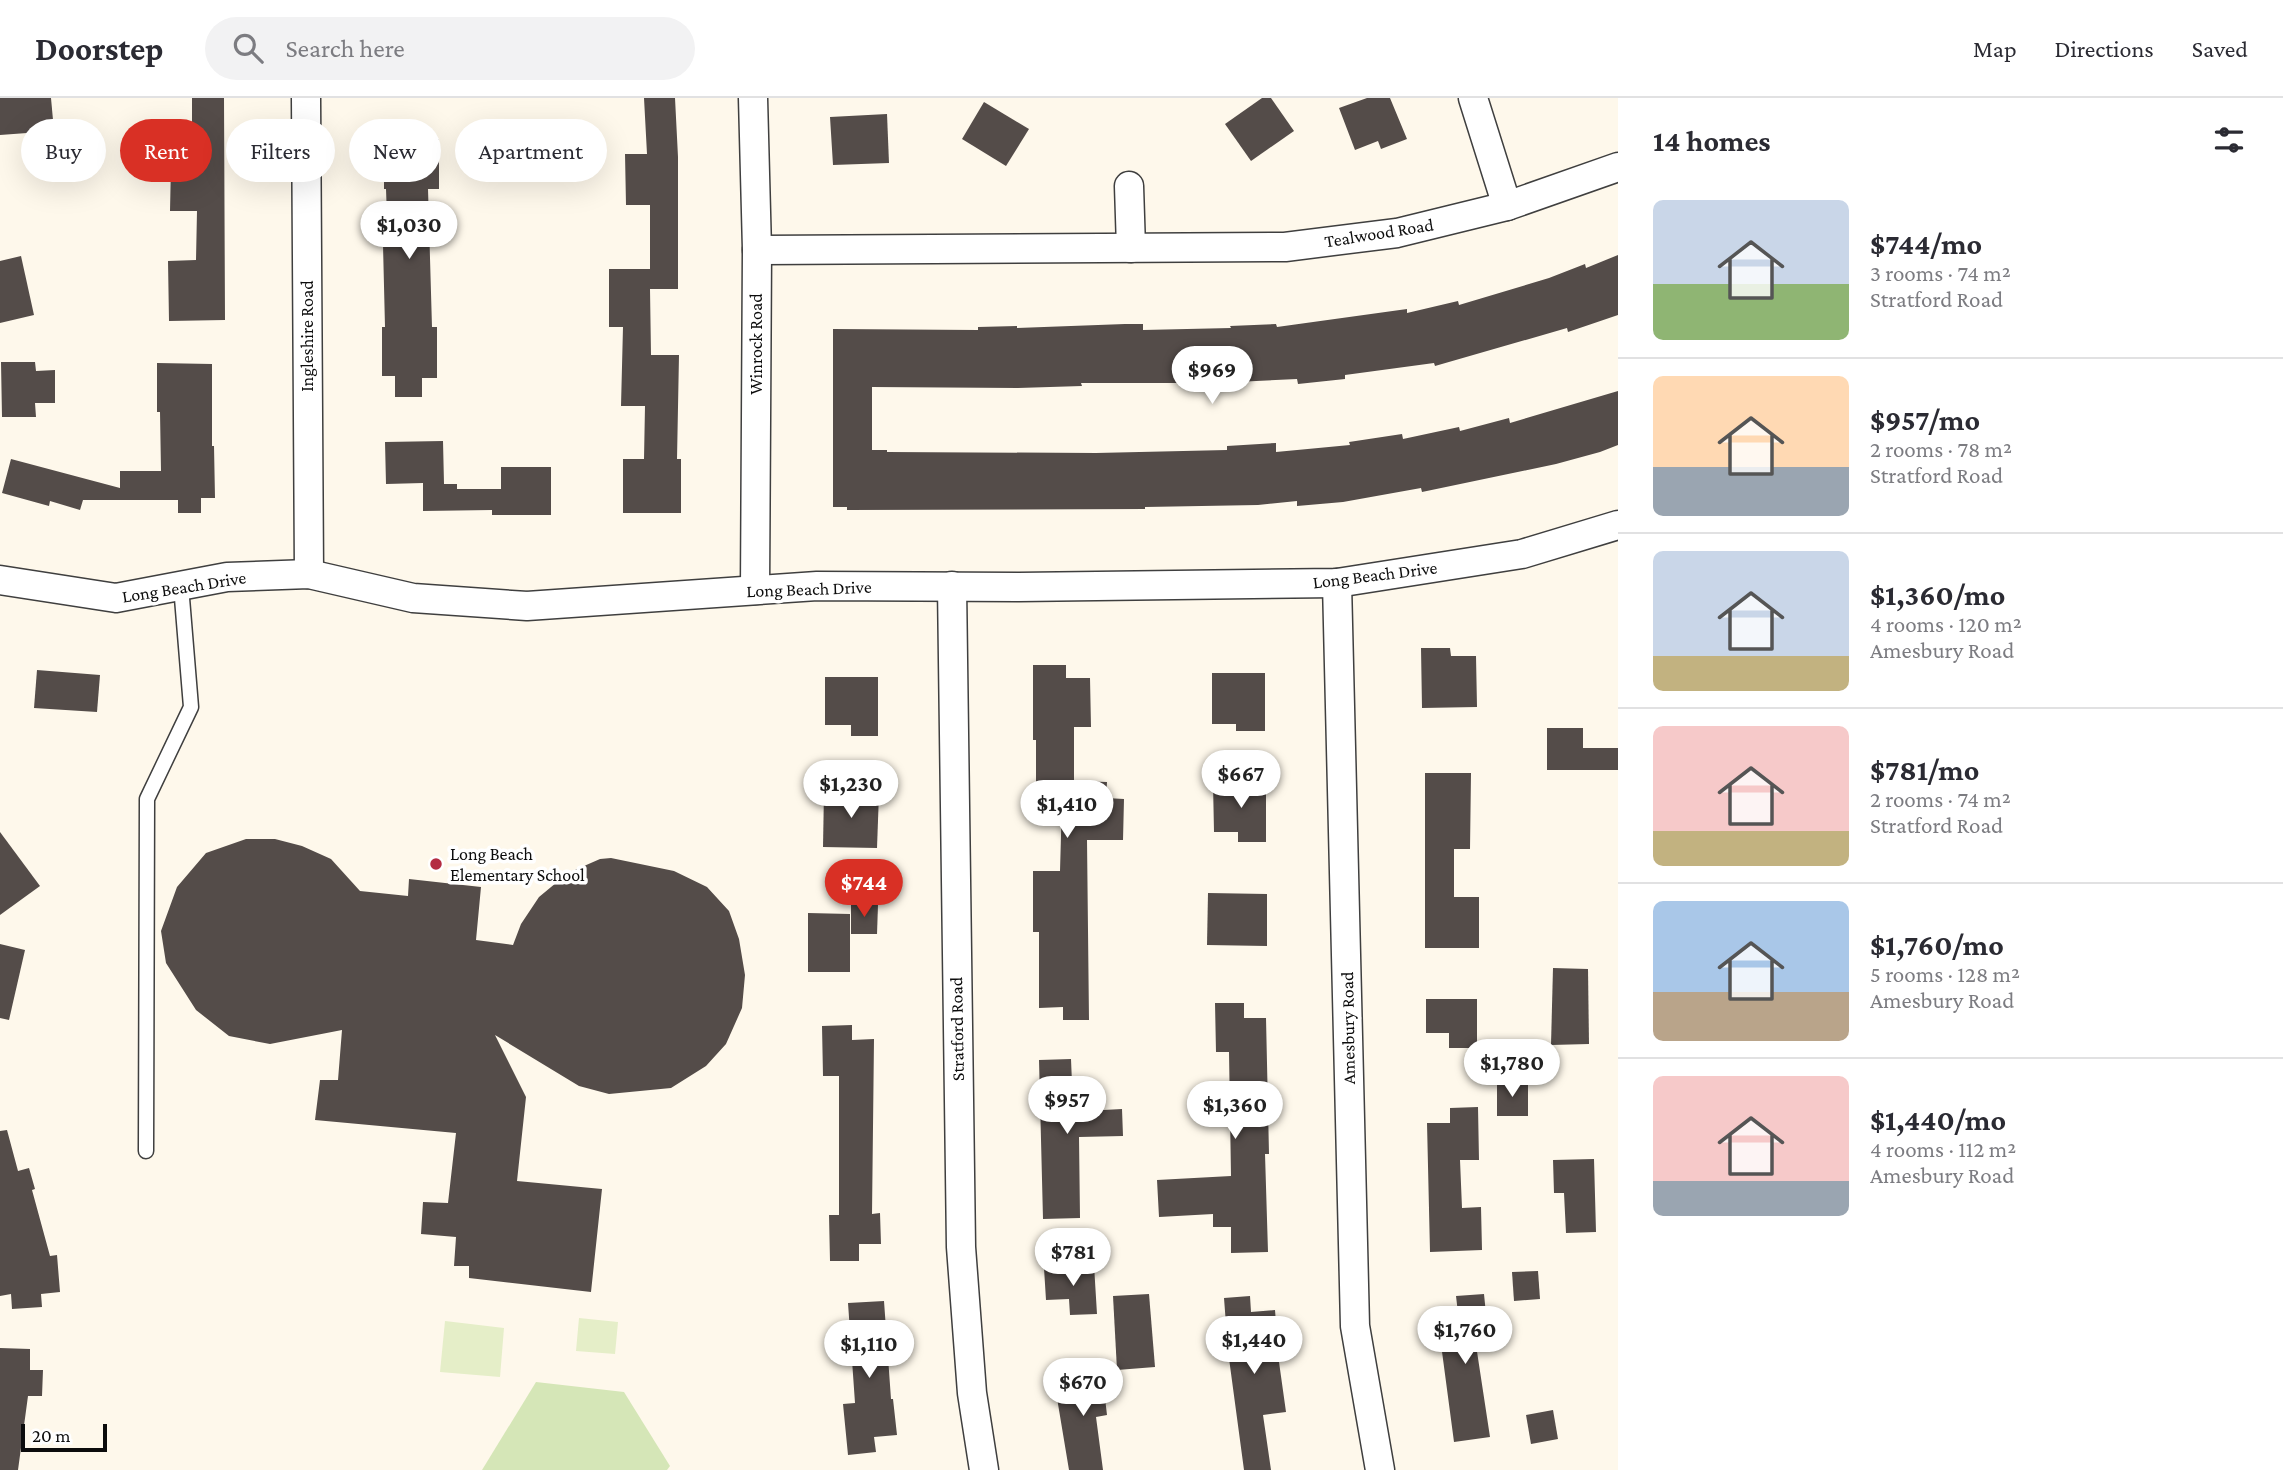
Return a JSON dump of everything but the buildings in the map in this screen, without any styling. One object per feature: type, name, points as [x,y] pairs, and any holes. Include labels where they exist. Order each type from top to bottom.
[{"type":"street","name":"Ingleshire Road","points":[[306,98],[309,574]]},
{"type":"street","name":"Winrock Road","points":[[752,98],[757,250],[755,590]]},
{"type":"street","points":[[1473,98],[1507,206]]},
{"type":"street","name":"Tealwood Road","points":[[757,250],[1266,247],[1323,242],[1397,233],[1507,206],[1618,167]]},
{"type":"street","points":[[1129,186],[1131,247]]},
{"type":"street","name":"Long Beach Drive","points":[[0,580],[116,598],[227,578],[309,574],[413,598],[527,606],[817,586],[1337,583],[1522,554],[1618,525]]},
{"type":"street","name":"Amesbury Road","points":[[1337,583],[1354,1326],[1380,1470]]},
{"type":"street","name":"Stratford Road","points":[[952,586],[961,1247],[972,1393],[984,1470]]},
{"type":"lane","points":[[146,1152],[147,799],[191,707],[181,586]]},
{"type":"green space","points":[[579,1318],[618,1322],[615,1354],[576,1351]]},
{"type":"green space","points":[[445,1321],[504,1328],[500,1377],[440,1372]]},
{"type":"green space","points":[[536,1382],[624,1392],[670,1466],[667,1470],[482,1470]]},
{"type":"place","name":"Long Beach Elementary School","points":[[436,864]]}]
